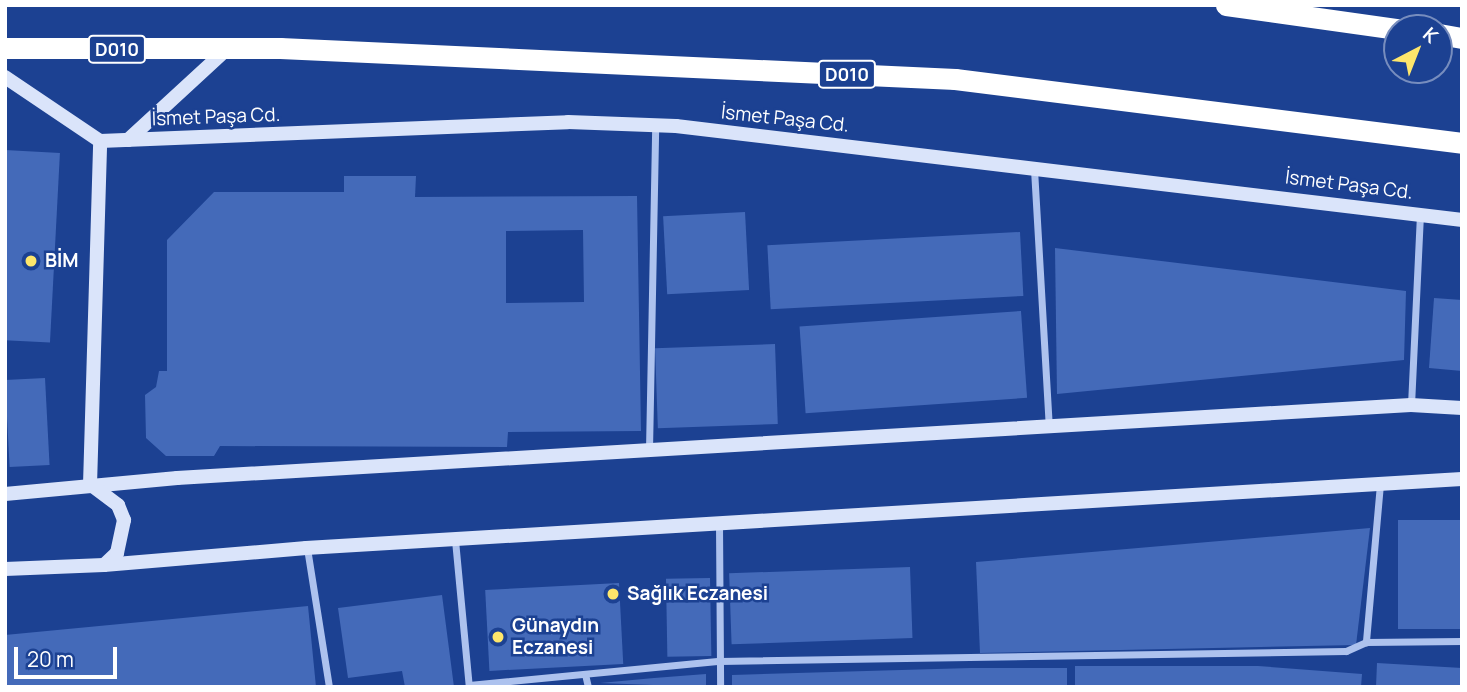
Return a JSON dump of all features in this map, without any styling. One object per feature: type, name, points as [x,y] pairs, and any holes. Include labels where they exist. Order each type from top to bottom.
[{"type":"highway","points":[[1226,5],[1383,27]]},
{"type":"highway","name":"D010","points":[[5,48],[228,48],[955,79],[1462,143]]},
{"type":"street","points":[[128,139],[228,48]]},
{"type":"street","points":[[5,77],[100,141],[90,485]]},
{"type":"street","name":"İsmet Paşa Cd.","points":[[100,141],[568,122],[655,125],[1034,167],[1462,219]]},
{"type":"street","points":[[649,451],[655,125]]},
{"type":"street","points":[[1034,167],[1049,427]]},
{"type":"street","points":[[1411,405],[1420,214]]},
{"type":"street","points":[[5,494],[73,485],[1411,405],[1462,408]]},
{"type":"street","points":[[5,569],[87,567],[306,548],[1462,479]]},
{"type":"street","points":[[1366,642],[1380,484]]},
{"type":"street","points":[[90,485],[118,505],[124,520],[117,553],[104,565]]},
{"type":"street","points":[[719,523],[720,687]]},
{"type":"street","points":[[455,539],[469,686],[720,661],[1346,651],[1366,642],[1462,641]]},
{"type":"street","points":[[306,548],[329,687]]},
{"type":"street","points":[[585,674],[588,687]]},
{"type":"building","points":[[5,150],[60,153],[50,343],[5,340]]},
{"type":"building","points":[[344,176],[416,176],[415,197],[637,196],[641,431],[508,432],[507,447],[220,446],[214,456],[166,456],[146,438],[145,395],[156,387],[159,371],[167,371],[167,240],[214,192],[344,192]],"holes":[[[583,230],[584,302],[506,303],[506,231]]]},
{"type":"building","points":[[745,212],[749,290],[667,294],[663,216]]},
{"type":"building","points":[[1020,232],[1023,296],[771,309],[767,245]]},
{"type":"building","points":[[1055,248],[1406,291],[1404,360],[1057,394]]},
{"type":"building","points":[[1434,298],[1462,300],[1462,371],[1429,368]]},
{"type":"building","points":[[1021,311],[1027,398],[806,413],[800,326]]},
{"type":"building","points":[[775,344],[778,424],[658,428],[655,348]]},
{"type":"building","points":[[45,378],[50,465],[10,467],[5,380]]},
{"type":"building","points":[[1398,520],[1462,520],[1462,629],[1398,629]]},
{"type":"building","points":[[1370,528],[1356,645],[980,653],[976,562]]},
{"type":"building","points":[[910,567],[912,638],[732,644],[729,573]]},
{"type":"building","points":[[710,578],[711,656],[667,657],[666,579]]},
{"type":"building","points":[[619,583],[623,664],[489,671],[485,590]]},
{"type":"building","points":[[442,595],[454,687],[405,687],[402,671],[348,678],[338,608]]},
{"type":"building","points":[[308,606],[316,687],[5,687],[5,635]]},
{"type":"building","points":[[1377,663],[1462,668],[1462,687],[1376,687]]},
{"type":"building","points":[[1075,666],[1258,666],[1362,674],[1361,687],[1075,687]]},
{"type":"building","points":[[1067,668],[1067,687],[732,687],[732,675]]},
{"type":"building","points":[[706,674],[706,687],[600,683],[654,678]]},
{"type":"place","name":"BİM","points":[[31,261]]},
{"type":"place","name":"Sağlık Eczanesi","points":[[613,594]]},
{"type":"place","name":"Günaydın Eczanesi","points":[[498,637]]}]
